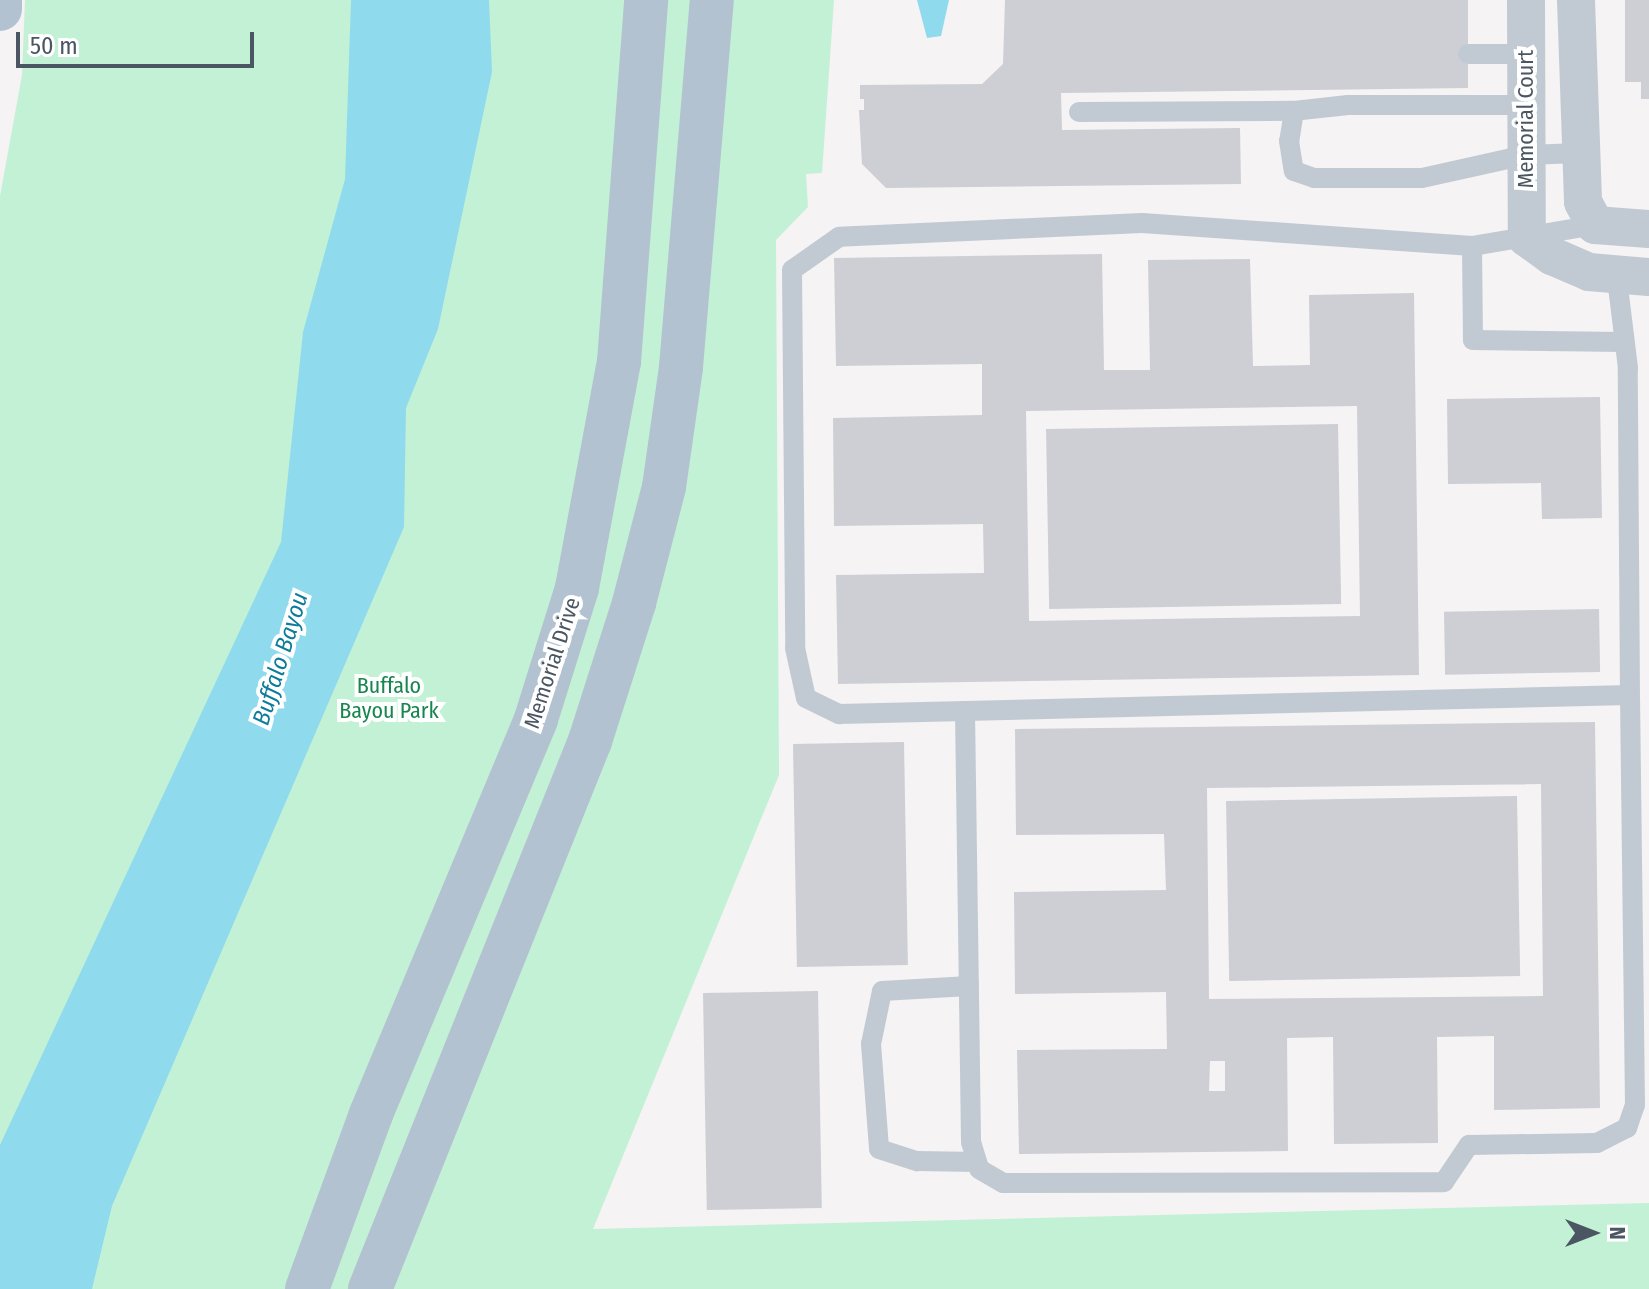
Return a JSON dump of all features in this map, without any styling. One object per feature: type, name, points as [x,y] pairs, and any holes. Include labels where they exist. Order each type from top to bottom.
[{"type":"main road","points":[[0,0],[0,9]]},
{"type":"main road","name":"Memorial Drive","points":[[307,1289],[371,1114],[536,719],[577,588],[602,474],[619,362],[646,0]]},
{"type":"main road","points":[[370,1289],[590,741],[634,603],[664,487],[681,367],[712,0]]},
{"type":"street","name":"Memorial Court","points":[[1526,0],[1527,238]]},
{"type":"street","points":[[1527,238],[1552,256],[1633,278],[1620,228],[1583,202],[1576,0]]},
{"type":"lane","points":[[1468,54],[1526,54]]},
{"type":"lane","points":[[1079,112],[1294,111],[1348,105],[1526,105]]},
{"type":"lane","points":[[1294,111],[1289,141],[1294,171],[1314,178],[1422,178],[1526,155],[1579,153]]},
{"type":"lane","points":[[1620,228],[1472,246],[1142,223],[839,237],[792,270],[795,648],[806,698],[839,714],[1630,695]]},
{"type":"lane","points":[[1472,246],[1473,340],[1623,342]]},
{"type":"lane","points":[[965,711],[971,1142],[977,1162],[1003,1183],[1444,1182],[1469,1145],[1597,1143],[1627,1128],[1635,1105],[1628,368],[1623,342],[1633,278]]},
{"type":"lane","points":[[969,986],[882,991],[871,1044],[879,1149],[917,1161],[977,1162]]},
{"type":"green space","name":"Buffalo Bayou Park","points":[[25,0],[834,0],[822,173],[806,174],[808,207],[776,240],[779,775],[593,1229],[1649,1203],[1649,1289],[0,1289],[0,196],[22,75]]},
{"type":"water","name":"Buffalo Bayou","points":[[351,0],[489,0],[492,72],[438,329],[406,408],[404,527],[112,1206],[92,1289],[0,1289],[0,1145],[281,542],[303,332],[345,179]]},
{"type":"water","points":[[917,0],[949,0],[941,36],[927,38]]},
{"type":"building","points":[[1005,0],[1468,0],[1468,88],[1061,93],[1062,130],[1240,128],[1241,184],[886,188],[862,164],[859,110],[864,110],[864,99],[860,99],[860,85],[982,84],[1003,64]]},
{"type":"building","points":[[1625,0],[1649,0],[1649,99],[1641,99],[1641,82],[1625,82]]},
{"type":"building","points":[[1102,254],[1104,370],[1150,370],[1148,260],[1250,259],[1253,366],[1310,365],[1309,295],[1414,293],[1419,675],[838,684],[836,575],[984,573],[983,524],[834,526],[833,418],[982,415],[982,364],[836,366],[834,258]],"holes":[[[1357,406],[1360,616],[1029,621],[1026,411]]]},
{"type":"building","points":[[1600,397],[1602,518],[1542,519],[1541,483],[1448,484],[1447,399]]},
{"type":"building","points":[[1338,424],[1341,604],[1049,609],[1046,429]]},
{"type":"building","points":[[1599,609],[1600,672],[1445,675],[1444,612]]},
{"type":"building","points":[[1595,722],[1600,1108],[1494,1110],[1494,1036],[1437,1037],[1438,1143],[1334,1144],[1333,1037],[1287,1038],[1288,1151],[1019,1154],[1017,1050],[1167,1049],[1166,992],[1015,994],[1014,892],[1166,890],[1164,834],[1016,835],[1015,729]],"holes":[[[1541,784],[1543,996],[1209,999],[1207,788]],[[1210,1061],[1225,1061],[1225,1091],[1209,1091]]]},
{"type":"building","points":[[904,742],[908,965],[797,967],[793,744]]},
{"type":"building","points":[[1517,796],[1520,976],[1229,981],[1226,801]]},
{"type":"building","points":[[818,991],[822,1208],[707,1210],[703,993]]}]
